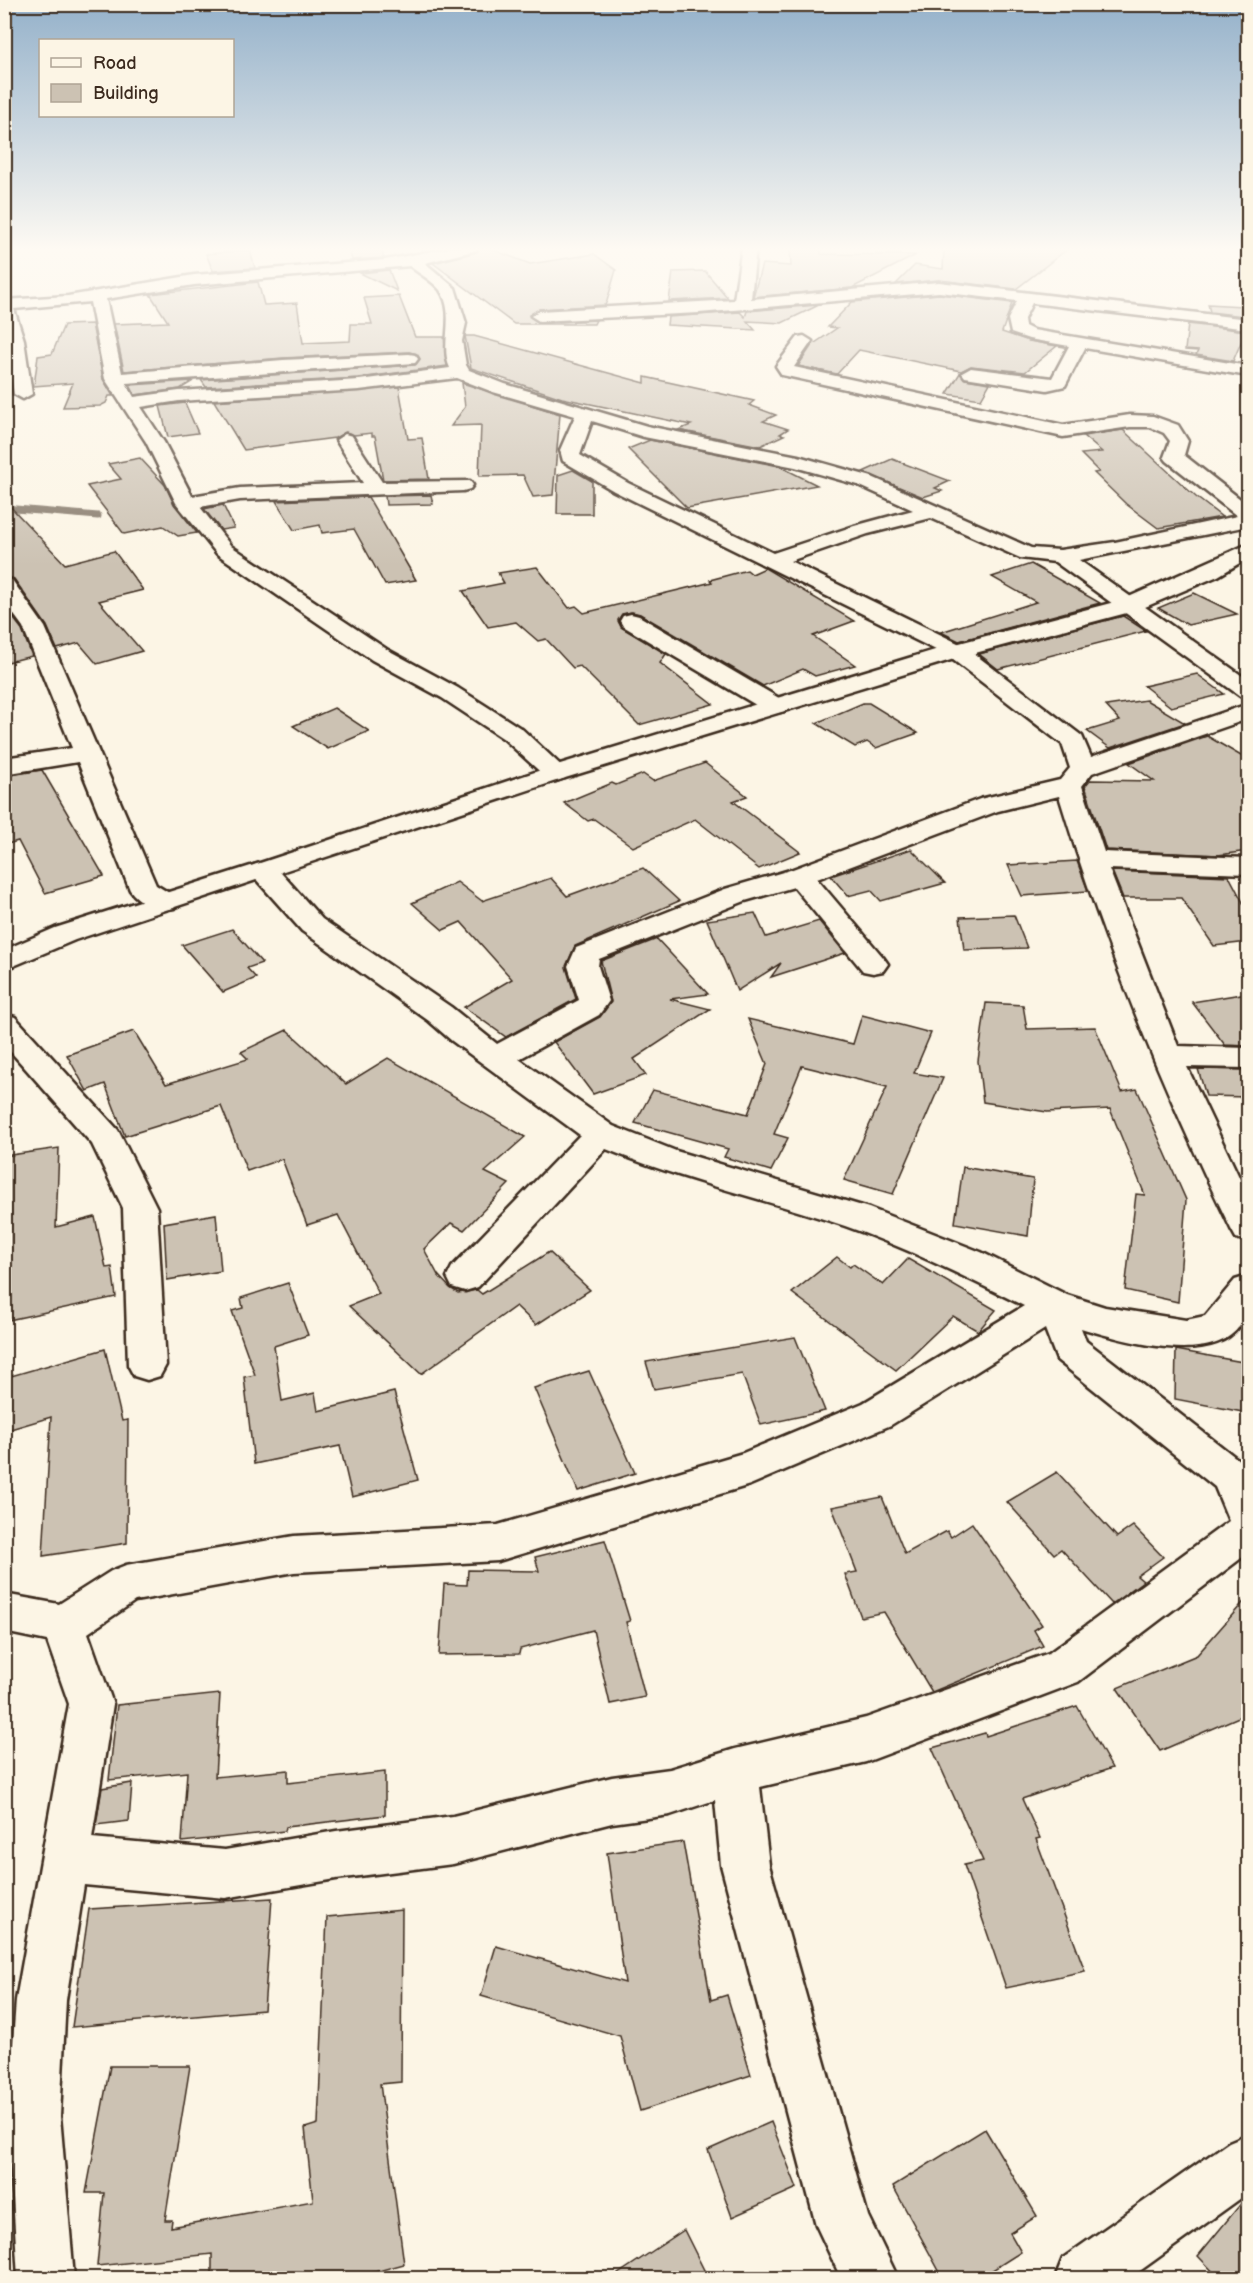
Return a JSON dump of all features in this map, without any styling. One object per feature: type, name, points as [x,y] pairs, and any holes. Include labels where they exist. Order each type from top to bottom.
[{"type":"street","points":[[18,354],[23,394]]},
{"type":"street","points":[[109,354],[114,379],[155,442],[186,503],[224,550],[380,655],[450,693],[513,734],[556,773]]},
{"type":"street","points":[[456,354],[458,365]]},
{"type":"street","points":[[793,354],[785,366],[788,371],[1063,430],[1130,421],[1152,422],[1171,429],[1179,441],[1174,457],[1248,515]]},
{"type":"street","points":[[970,374],[1047,385],[1059,382],[1074,354]]},
{"type":"street","points":[[1143,354],[1248,371]]},
{"type":"street","points":[[114,379],[283,364],[427,358],[458,365],[499,388],[644,432],[798,462],[865,481],[1027,554],[1060,556],[1115,548],[1248,520]]},
{"type":"street","points":[[129,403],[179,396],[359,385],[458,365]]},
{"type":"street","points":[[585,415],[570,450],[570,457],[621,488],[956,651],[1073,741],[1076,777],[1091,860],[1146,1011],[1187,1107],[1248,1229]]},
{"type":"street","points":[[345,440],[376,488]]},
{"type":"street","points":[[186,503],[240,494],[463,484]]},
{"type":"street","points":[[770,561],[861,530],[935,511]]},
{"type":"street","points":[[4,961],[65,934],[264,871],[556,773],[956,651],[1130,605],[1210,571],[1248,550]]},
{"type":"street","points":[[1060,556],[1248,691]]},
{"type":"street","points":[[4,585],[86,753],[144,890],[164,902]]},
{"type":"street","points":[[631,621],[776,706]]},
{"type":"street","points":[[497,1057],[588,1008],[594,1001],[584,966],[586,954],[735,895],[800,876],[989,805],[1076,777],[1248,711]]},
{"type":"street","points":[[4,766],[86,753]]},
{"type":"street","points":[[1091,860],[1248,866]]},
{"type":"street","points":[[264,871],[312,925],[601,1134],[665,1160],[857,1217],[968,1262],[1055,1305],[1105,1321],[1186,1335],[1217,1328],[1248,1290]]},
{"type":"street","points":[[800,876],[873,964]]},
{"type":"street","points":[[4,1024],[106,1138],[140,1208],[147,1365]]},
{"type":"street","points":[[1166,1056],[1248,1058]]},
{"type":"street","points":[[465,1277],[601,1134]]},
{"type":"street","points":[[1055,1305],[1070,1350],[1230,1476],[1248,1518]]},
{"type":"street","points":[[4,1613],[14,1613],[64,1625],[126,1584],[294,1554],[498,1543],[750,1468],[877,1414],[1055,1305]]},
{"type":"street","points":[[65,1860],[225,1874],[336,1855],[453,1840],[612,1800],[670,1792],[735,1771],[866,1740],[1063,1668],[1248,1530]]},
{"type":"street","points":[[45,2278],[34,2116],[41,2000],[91,1704],[83,1672],[71,1649],[64,1625]]},
{"type":"street","points":[[735,1771],[744,1865],[843,2225],[870,2278]]},
{"type":"street","points":[[1083,2278],[1248,2161]]},
{"type":"building","points":[[98,354],[103,379],[113,396],[109,396],[106,403],[100,406],[63,407],[73,383],[34,386],[38,356]]},
{"type":"building","points":[[120,354],[377,354],[283,358],[124,371]]},
{"type":"building","points":[[415,354],[446,354],[447,366],[359,378],[206,387],[201,380],[415,365],[420,359]]},
{"type":"building","points":[[468,354],[538,354],[645,383],[645,377],[754,401],[749,405],[776,415],[763,421],[788,429],[780,434],[784,435],[760,446],[678,430],[691,425],[562,398],[471,368]]},
{"type":"building","points":[[806,354],[856,354],[837,374],[798,366]]},
{"type":"building","points":[[876,354],[1048,354],[1025,372],[971,366],[961,371]]},
{"type":"building","points":[[1197,354],[1236,354],[1233,361]]},
{"type":"building","points":[[960,373],[965,379],[990,383],[981,399],[947,394]]},
{"type":"building","points":[[193,381],[180,389],[135,395],[130,385]]},
{"type":"building","points":[[462,383],[560,414],[553,495],[533,497],[523,475],[479,476],[481,425],[451,426],[465,407]]},
{"type":"building","points":[[399,387],[408,439],[422,438],[429,479],[383,480],[375,436],[372,436],[372,433],[354,435],[346,432],[335,438],[244,450],[214,401]]},
{"type":"building","points":[[185,403],[198,433],[168,437],[160,406]]},
{"type":"building","points":[[1123,430],[1196,497],[1222,517],[1158,528],[1126,504],[1094,473],[1099,472],[1081,454],[1102,452],[1083,436]]},
{"type":"building","points":[[650,440],[779,466],[817,485],[687,508],[628,449]]},
{"type":"building","points":[[140,458],[165,485],[174,504],[197,533],[178,536],[163,526],[124,534],[87,486],[121,479],[108,464]]},
{"type":"building","points":[[892,459],[950,481],[935,488],[942,491],[923,497],[863,472]]},
{"type":"building","points":[[573,470],[592,481],[592,514],[557,514],[558,475]]},
{"type":"building","points":[[431,495],[433,504],[386,505],[385,496]]},
{"type":"building","points":[[368,497],[416,580],[385,585],[354,529],[322,533],[320,525],[294,530],[276,501]]},
{"type":"building","points":[[4,500],[65,564],[114,551],[143,590],[99,601],[142,651],[97,664],[79,643],[57,649],[47,626],[14,579],[4,577]]},
{"type":"building","points":[[223,505],[234,528],[221,530],[204,509]]},
{"type":"building","points":[[1031,564],[1100,603],[959,641],[941,632],[1036,602],[992,577]]},
{"type":"building","points":[[537,567],[569,608],[576,606],[584,613],[712,582],[710,580],[747,570],[752,574],[765,568],[854,621],[813,636],[855,665],[815,676],[803,669],[763,686],[640,614],[632,612],[622,614],[618,620],[621,627],[666,654],[660,663],[713,704],[639,725],[580,666],[573,668],[546,639],[538,641],[516,622],[488,627],[463,591],[504,583],[498,573]]},
{"type":"building","points":[[1194,593],[1237,614],[1188,625],[1158,608]]},
{"type":"building","points":[[4,606],[21,628],[32,656],[4,663]]},
{"type":"building","points":[[1123,616],[1146,631],[998,669],[979,654]]},
{"type":"building","points":[[1197,674],[1224,694],[1171,707],[1144,686]]},
{"type":"building","points":[[1146,700],[1185,723],[1110,748],[1087,731],[1120,721],[1106,706]]},
{"type":"building","points":[[863,703],[869,703],[918,733],[876,748],[867,742],[855,747],[816,723]]},
{"type":"building","points":[[334,708],[369,731],[328,749],[293,726]]},
{"type":"building","points":[[1207,736],[1248,760],[1248,851],[1218,855],[1106,850],[1085,786],[1090,780],[1154,781],[1129,763]]},
{"type":"building","points":[[705,763],[747,796],[733,801],[800,852],[759,869],[695,819],[633,847],[594,819],[588,821],[564,803],[612,783],[616,785],[643,774],[653,781]]},
{"type":"building","points":[[42,770],[104,876],[45,893],[18,841],[4,845],[4,776]]},
{"type":"building","points":[[911,849],[945,883],[881,901],[871,890],[848,896],[831,876]]},
{"type":"building","points":[[1077,861],[1088,891],[1022,896],[1008,865]]},
{"type":"building","points":[[643,868],[679,901],[575,946],[566,967],[576,999],[506,1037],[464,1007],[512,979],[461,922],[443,930],[412,903],[457,882],[482,901],[551,878],[567,896]]},
{"type":"building","points":[[1112,871],[1229,876],[1248,912],[1248,942],[1214,946],[1181,898],[1123,898]]},
{"type":"building","points":[[755,913],[766,937],[819,921],[845,953],[771,977],[781,963],[737,991],[707,920]]},
{"type":"building","points":[[1014,915],[1027,948],[964,950],[960,917]]},
{"type":"building","points":[[232,929],[262,963],[247,968],[256,978],[223,992],[182,945]]},
{"type":"building","points":[[657,939],[708,994],[670,999],[710,1009],[634,1059],[646,1075],[593,1094],[554,1042],[600,1017],[611,1002],[601,961]]},
{"type":"building","points":[[1248,993],[1248,1046],[1225,1045],[1192,1002]]},
{"type":"building","points":[[986,1003],[1023,1005],[1027,1029],[1095,1027],[1122,1092],[1137,1089],[1186,1200],[1178,1302],[1125,1290],[1136,1194],[1145,1195],[1110,1109],[1047,1112],[983,1102],[978,1061]]},
{"type":"building","points":[[862,1015],[931,1033],[914,1073],[943,1078],[893,1194],[844,1180],[887,1087],[802,1066],[774,1134],[788,1138],[771,1171],[724,1157],[728,1149],[635,1123],[653,1090],[748,1114],[767,1064],[748,1019],[853,1044]]},
{"type":"building","points":[[287,1030],[346,1084],[388,1058],[525,1137],[485,1172],[509,1184],[464,1230],[451,1223],[424,1249],[438,1275],[450,1288],[458,1293],[477,1290],[482,1294],[549,1252],[590,1290],[536,1325],[516,1306],[421,1374],[349,1306],[379,1294],[338,1215],[307,1225],[282,1159],[247,1171],[221,1106],[125,1136],[105,1084],[87,1091],[67,1055],[134,1031],[166,1084],[248,1059],[241,1052]]},
{"type":"building","points":[[1198,1069],[1248,1070],[1248,1097],[1206,1096]]},
{"type":"building","points":[[59,1148],[56,1227],[95,1217],[106,1268],[112,1267],[116,1297],[4,1321],[4,1156]]},
{"type":"building","points":[[963,1167],[1033,1179],[1028,1236],[955,1223]]},
{"type":"building","points":[[216,1214],[221,1271],[167,1280],[164,1223]]},
{"type":"building","points":[[837,1257],[850,1267],[853,1264],[883,1285],[908,1259],[996,1310],[978,1331],[953,1316],[896,1370],[792,1293]]},
{"type":"building","points":[[288,1283],[308,1335],[274,1346],[282,1401],[315,1393],[318,1411],[394,1392],[418,1480],[352,1497],[340,1446],[254,1464],[244,1377],[255,1375],[232,1311],[243,1308],[241,1298]]},
{"type":"building","points":[[795,1337],[825,1411],[761,1425],[742,1374],[654,1389],[646,1362]]},
{"type":"building","points":[[105,1349],[122,1421],[128,1420],[127,1543],[43,1556],[51,1417],[4,1431],[4,1378]]},
{"type":"building","points":[[1176,1350],[1248,1363],[1248,1413],[1175,1399]]},
{"type":"building","points":[[589,1371],[635,1473],[578,1491],[534,1388]]},
{"type":"building","points":[[1057,1472],[1117,1537],[1133,1526],[1163,1557],[1137,1576],[1143,1581],[1112,1604],[1061,1549],[1054,1554],[1007,1502]]},
{"type":"building","points":[[882,1497],[905,1554],[947,1531],[951,1537],[972,1523],[1042,1625],[1034,1630],[1043,1646],[932,1692],[884,1612],[861,1617],[845,1574],[857,1572],[832,1507]]},
{"type":"building","points":[[605,1540],[630,1621],[626,1622],[645,1697],[610,1704],[593,1630],[520,1649],[519,1654],[439,1655],[444,1584],[467,1585],[468,1570],[539,1571],[535,1557]]},
{"type":"building","points":[[1248,1597],[1248,1713],[1160,1751],[1117,1688],[1197,1655]]},
{"type":"building","points":[[220,1694],[215,1777],[288,1770],[288,1783],[385,1772],[385,1815],[286,1827],[285,1831],[182,1842],[187,1772],[109,1780],[117,1705]]},
{"type":"building","points":[[1077,1706],[1112,1768],[1022,1799],[1040,1838],[1036,1839],[1085,1971],[1006,1988],[964,1865],[983,1861],[932,1748],[985,1733],[986,1736]]},
{"type":"building","points":[[132,1783],[129,1821],[96,1825],[102,1788]]},
{"type":"building","points":[[683,1842],[711,2000],[727,1995],[751,2075],[640,2111],[620,2036],[481,1996],[496,1946],[625,1983],[607,1853]]},
{"type":"building","points":[[272,1898],[264,2010],[72,2027],[89,1909]]},
{"type":"building","points":[[402,1910],[401,2082],[380,2084],[404,2264],[353,2278],[212,2278],[212,2254],[97,2266],[104,2193],[86,2193],[110,2066],[190,2066],[165,2220],[172,2220],[171,2227],[313,2201],[305,2128],[318,2124],[327,1917]]},
{"type":"building","points":[[771,2122],[797,2188],[732,2217],[708,2150]]},
{"type":"building","points":[[985,2129],[1037,2216],[1010,2233],[1021,2252],[980,2278],[943,2278],[893,2186]]},
{"type":"building","points":[[1248,2195],[1248,2278],[1219,2278],[1198,2256]]},
{"type":"building","points":[[684,2230],[708,2278],[612,2278]]},
{"type":"waterway","points":[[4,508],[98,516]]}]
